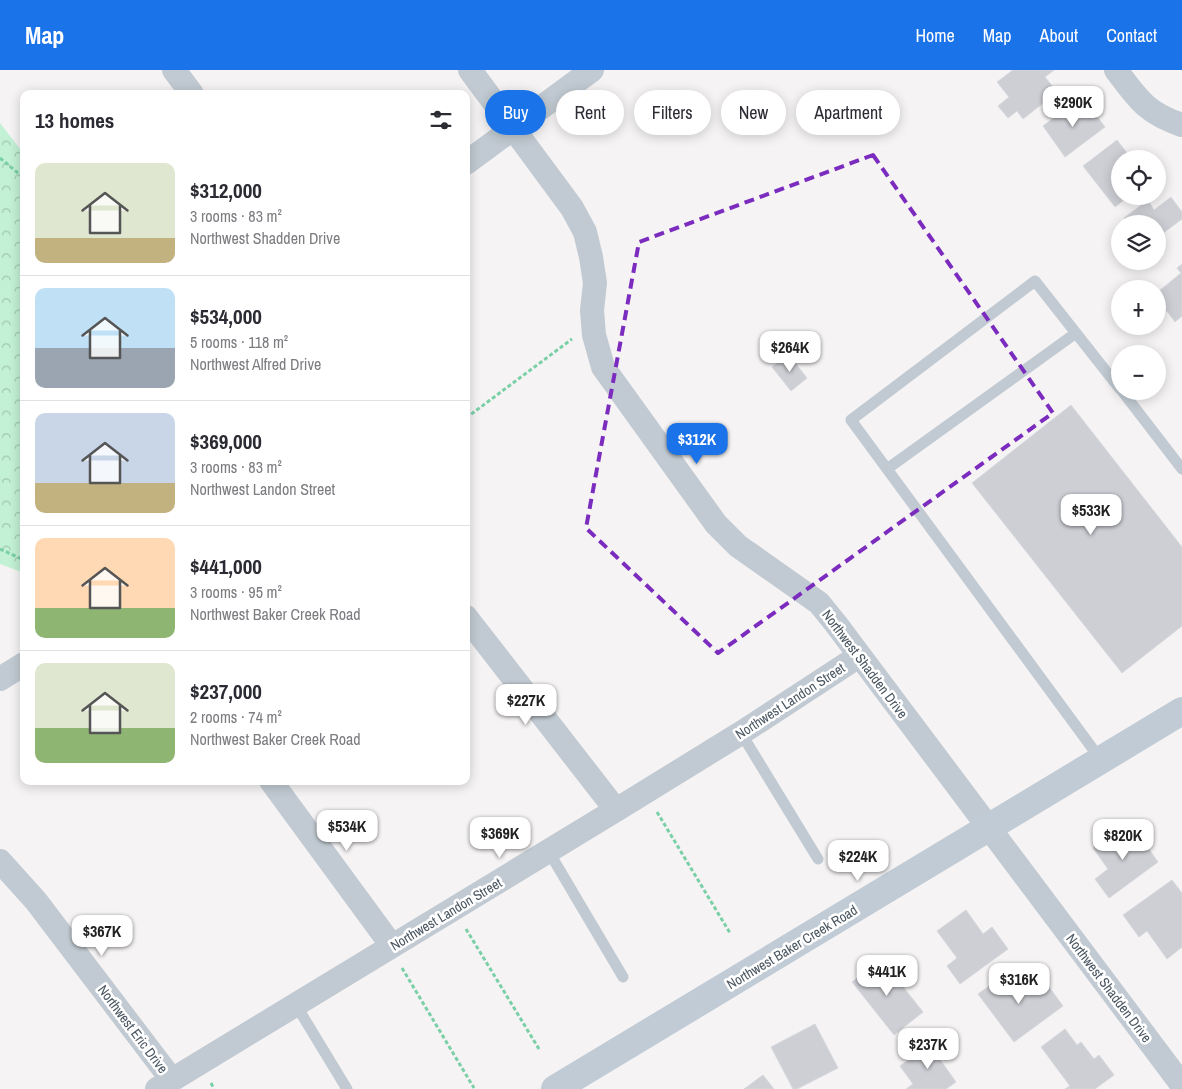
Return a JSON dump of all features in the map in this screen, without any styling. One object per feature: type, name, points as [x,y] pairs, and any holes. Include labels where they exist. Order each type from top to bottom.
[{"type":"main road","name":"Northwest Baker Creek Road","points":[[555,1089],[1182,711]]},
{"type":"street","points":[[174,70],[189,90]]},
{"type":"street","name":"Northwest Shadden Drive","points":[[470,70],[485,90]]},
{"type":"street","points":[[546,104],[592,70]]},
{"type":"street","points":[[1116,70],[1139,101],[1151,112],[1182,125]]},
{"type":"street","points":[[470,160],[504,135]]},
{"type":"street","name":"Northwest Shadden Drive","points":[[519,135],[572,208],[585,232],[595,284],[592,310],[594,335],[603,367],[716,524],[738,546],[819,603],[1182,1085]]},
{"type":"street","points":[[470,622],[616,810]]},
{"type":"street","name":"Northwest Landon Street","points":[[165,1085],[296,1005],[396,957],[549,852],[741,733],[859,656]]},
{"type":"street","points":[[0,679],[20,666]]},
{"type":"street","points":[[273,785],[396,957]]},
{"type":"street","name":"Northwest Eric Drive","points":[[0,861],[36,901],[165,1085]]},
{"type":"lane","points":[[1101,760],[851,420],[1036,281],[1111,377]]},
{"type":"lane","points":[[887,469],[1076,333]]},
{"type":"lane","points":[[1129,400],[1182,469]]},
{"type":"lane","points":[[741,733],[818,859]]},
{"type":"lane","points":[[549,852],[623,977]]},
{"type":"lane","points":[[296,1005],[347,1089]]},
{"type":"path","points":[[0,158],[20,175]]},
{"type":"path","points":[[470,415],[572,338],[580,337]]},
{"type":"path","points":[[0,549],[20,558]]},
{"type":"path","points":[[657,812],[730,933]]},
{"type":"path","points":[[466,928],[539,1049]]},
{"type":"path","points":[[396,957],[474,1088]]},
{"type":"path","points":[[210,1082],[214,1089]]},
{"type":"highlighted area","points":[[873,155],[1053,413],[718,653],[586,528],[639,242]]},
{"type":"green space","points":[[0,123],[20,149],[20,572],[0,564]]},
{"type":"building","points":[[1013,70],[1054,70],[1045,77],[1057,92],[1023,119],[1017,111],[1008,118],[998,106],[1009,97],[997,82]]},
{"type":"building","points":[[1077,100],[1085,110],[1089,106],[1105,127],[1065,157],[1043,126]]},
{"type":"building","points":[[1117,140],[1125,150],[1111,150],[1111,202],[1083,166]]},
{"type":"building","points":[[1171,197],[1182,212],[1182,219],[1166,231],[1166,215],[1128,215],[1141,205],[1151,205],[1154,210],[1161,205],[1166,205],[1166,201]]},
{"type":"building","points":[[1182,264],[1182,316],[1175,322],[1166,312],[1166,285],[1181,273],[1177,268]]},
{"type":"building","points":[[789,355],[807,378],[791,391],[772,367]]},
{"type":"building","points":[[1071,405],[1182,547],[1182,626],[1122,673],[972,483]]},
{"type":"building","points":[[1134,828],[1158,862],[1109,898],[1095,879],[1108,869],[1093,848],[1118,831],[1122,837]]},
{"type":"building","points":[[1172,880],[1182,893],[1182,947],[1167,959],[1147,931],[1139,937],[1123,915]]},
{"type":"building","points":[[966,910],[983,934],[992,927],[1008,949],[960,984],[947,966],[957,958],[937,931]]},
{"type":"building","points":[[881,959],[923,1012],[894,1035],[852,982]]},
{"type":"building","points":[[1010,971],[1028,996],[1046,983],[1063,1006],[1014,1042],[978,994]]},
{"type":"building","points":[[815,1024],[838,1068],[797,1089],[793,1089],[771,1047]]},
{"type":"building","points":[[1065,1029],[1077,1045],[1081,1042],[1094,1059],[1099,1055],[1114,1075],[1095,1089],[1065,1089],[1070,1086],[1041,1047]]},
{"type":"building","points":[[934,1042],[944,1055],[939,1058],[956,1082],[946,1089],[906,1089],[913,1084],[900,1066]]},
{"type":"building","points":[[763,1075],[774,1089],[744,1089]]}]
